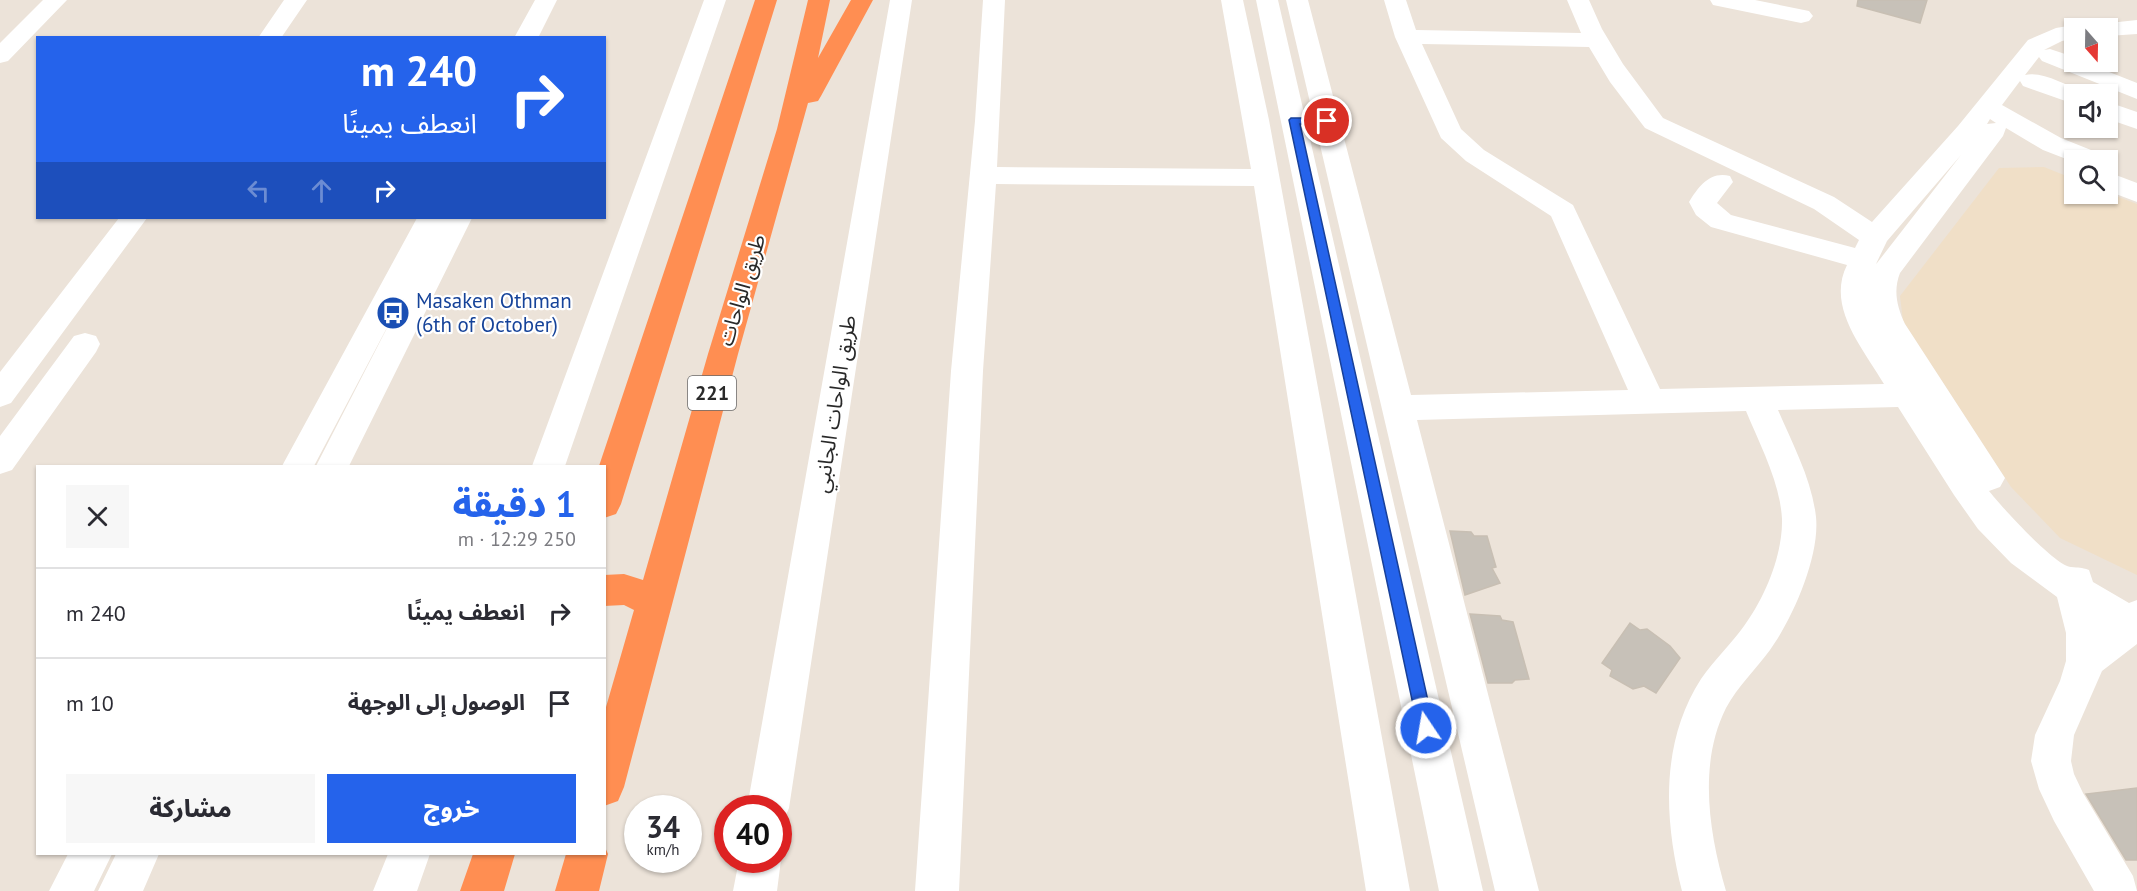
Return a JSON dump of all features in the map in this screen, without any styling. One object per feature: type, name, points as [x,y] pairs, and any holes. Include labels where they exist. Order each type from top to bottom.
[{"type":"highway","points":[[606,498],[766,0]]},
{"type":"highway","name":"طريق الواحات","points":[[606,780],[723,354],[790,129],[819,0]]},
{"type":"highway","points":[[790,129],[861,0]]},
{"type":"highway","points":[[606,591],[635,591],[654,604]]},
{"type":"highway","points":[[482,891],[494,855]]},
{"type":"highway","points":[[577,891],[587,855]]},
{"type":"street","points":[[0,56],[56,0]]},
{"type":"street","points":[[270,36],[296,0]]},
{"type":"street","points":[[527,36],[546,0]]},
{"type":"street","points":[[549,36],[567,0]]},
{"type":"street","points":[[548,465],[715,0]]},
{"type":"street","name":"طريق الواحات الجانبي","points":[[770,795],[901,0]]},
{"type":"street","points":[[937,891],[967,371],[984,175],[994,0]]},
{"type":"street","points":[[1232,0],[1266,178],[1388,891]]},
{"type":"street","points":[[1268,0],[1461,891]]},
{"type":"street","points":[[1297,0],[1517,891]]},
{"type":"street","points":[[1395,0],[1407,38],[1436,106],[1460,145],[1476,157],[1543,195],[1563,211],[1649,401]]},
{"type":"street","points":[[1578,0],[1598,40],[1635,100],[1654,123],[1824,203],[1862,209],[1896,210],[1923,222]]},
{"type":"street","points":[[1721,0],[1801,16]]},
{"type":"street","points":[[2118,28],[2137,27]]},
{"type":"street","points":[[2064,34],[2036,45],[1996,111],[1977,135],[1923,222],[1881,282],[1880,296],[1883,311],[2002,499],[2051,547],[2077,580],[2083,621],[2085,661],[2051,743],[2051,763],[2057,784],[2118,891]]},
{"type":"street","points":[[2118,38],[2137,37]]},
{"type":"street","points":[[1407,38],[1598,40]]},
{"type":"street","points":[[1996,111],[2032,81],[2062,49],[2137,92]]},
{"type":"street","points":[[2032,81],[2064,93]]},
{"type":"street","points":[[1996,111],[2052,144],[2067,150]]},
{"type":"street","points":[[2118,114],[2137,121]]},
{"type":"street","points":[[1294,120],[1327,121]]},
{"type":"street","points":[[1977,135],[2024,147],[2064,163]]},
{"type":"street","points":[[1977,135],[1896,210],[1868,248],[1855,278],[1854,290],[1858,315],[1905,394],[1985,513],[2031,558],[2077,580],[2137,617],[2085,661]]},
{"type":"street","points":[[2118,171],[2137,179]]},
{"type":"street","points":[[984,175],[1266,178]]},
{"type":"street","points":[[1720,182],[1703,202],[1706,209],[1721,221],[1868,248]]},
{"type":"street","points":[[2118,185],[2137,193]]},
{"type":"street","points":[[1824,203],[1868,248]]},
{"type":"street","points":[[0,395],[132,219]]},
{"type":"street","points":[[299,465],[430,219]]},
{"type":"street","points":[[334,465],[457,219]]},
{"type":"street","points":[[0,461],[85,344]]},
{"type":"street","points":[[1396,408],[1905,394]]},
{"type":"street","points":[[1704,891],[1697,867],[1689,819],[1689,774],[1696,734],[1711,699],[1731,669],[1758,637],[1779,601],[1791,564],[1799,521],[1793,487],[1756,398]]},
{"type":"street","points":[[71,891],[90,855]]},
{"type":"street","points":[[120,891],[138,855]]},
{"type":"street","points":[[395,891],[409,855]]},
{"type":"street","points":[[755,891],[758,873]]},
{"type":"shaded area","points":[[2044,167],[2064,175],[2064,204],[2118,204],[2118,197],[2137,204],[2137,575],[2060,538],[2011,487],[1903,321],[1900,296],[1999,168]]},
{"type":"building","points":[[1858,0],[1927,0],[1920,23],[1857,6]]},
{"type":"building","points":[[1450,531],[1471,532],[1474,536],[1487,536],[1496,567],[1492,568],[1500,583],[1465,595]]},
{"type":"building","points":[[1470,614],[1500,616],[1502,620],[1513,622],[1529,679],[1515,680],[1512,683],[1488,683]]},
{"type":"building","points":[[1630,623],[1640,630],[1647,629],[1670,646],[1680,658],[1656,693],[1644,686],[1633,689],[1610,676],[1612,670],[1602,663]]},
{"type":"building","points":[[2137,788],[2137,860],[2126,860],[2086,794]]},
{"type":"place","name":"Masaken Othman (6th of October)","points":[[393,313]]},
{"type":"route","points":[[1327,121],[1294,120],[1426,728]]}]
